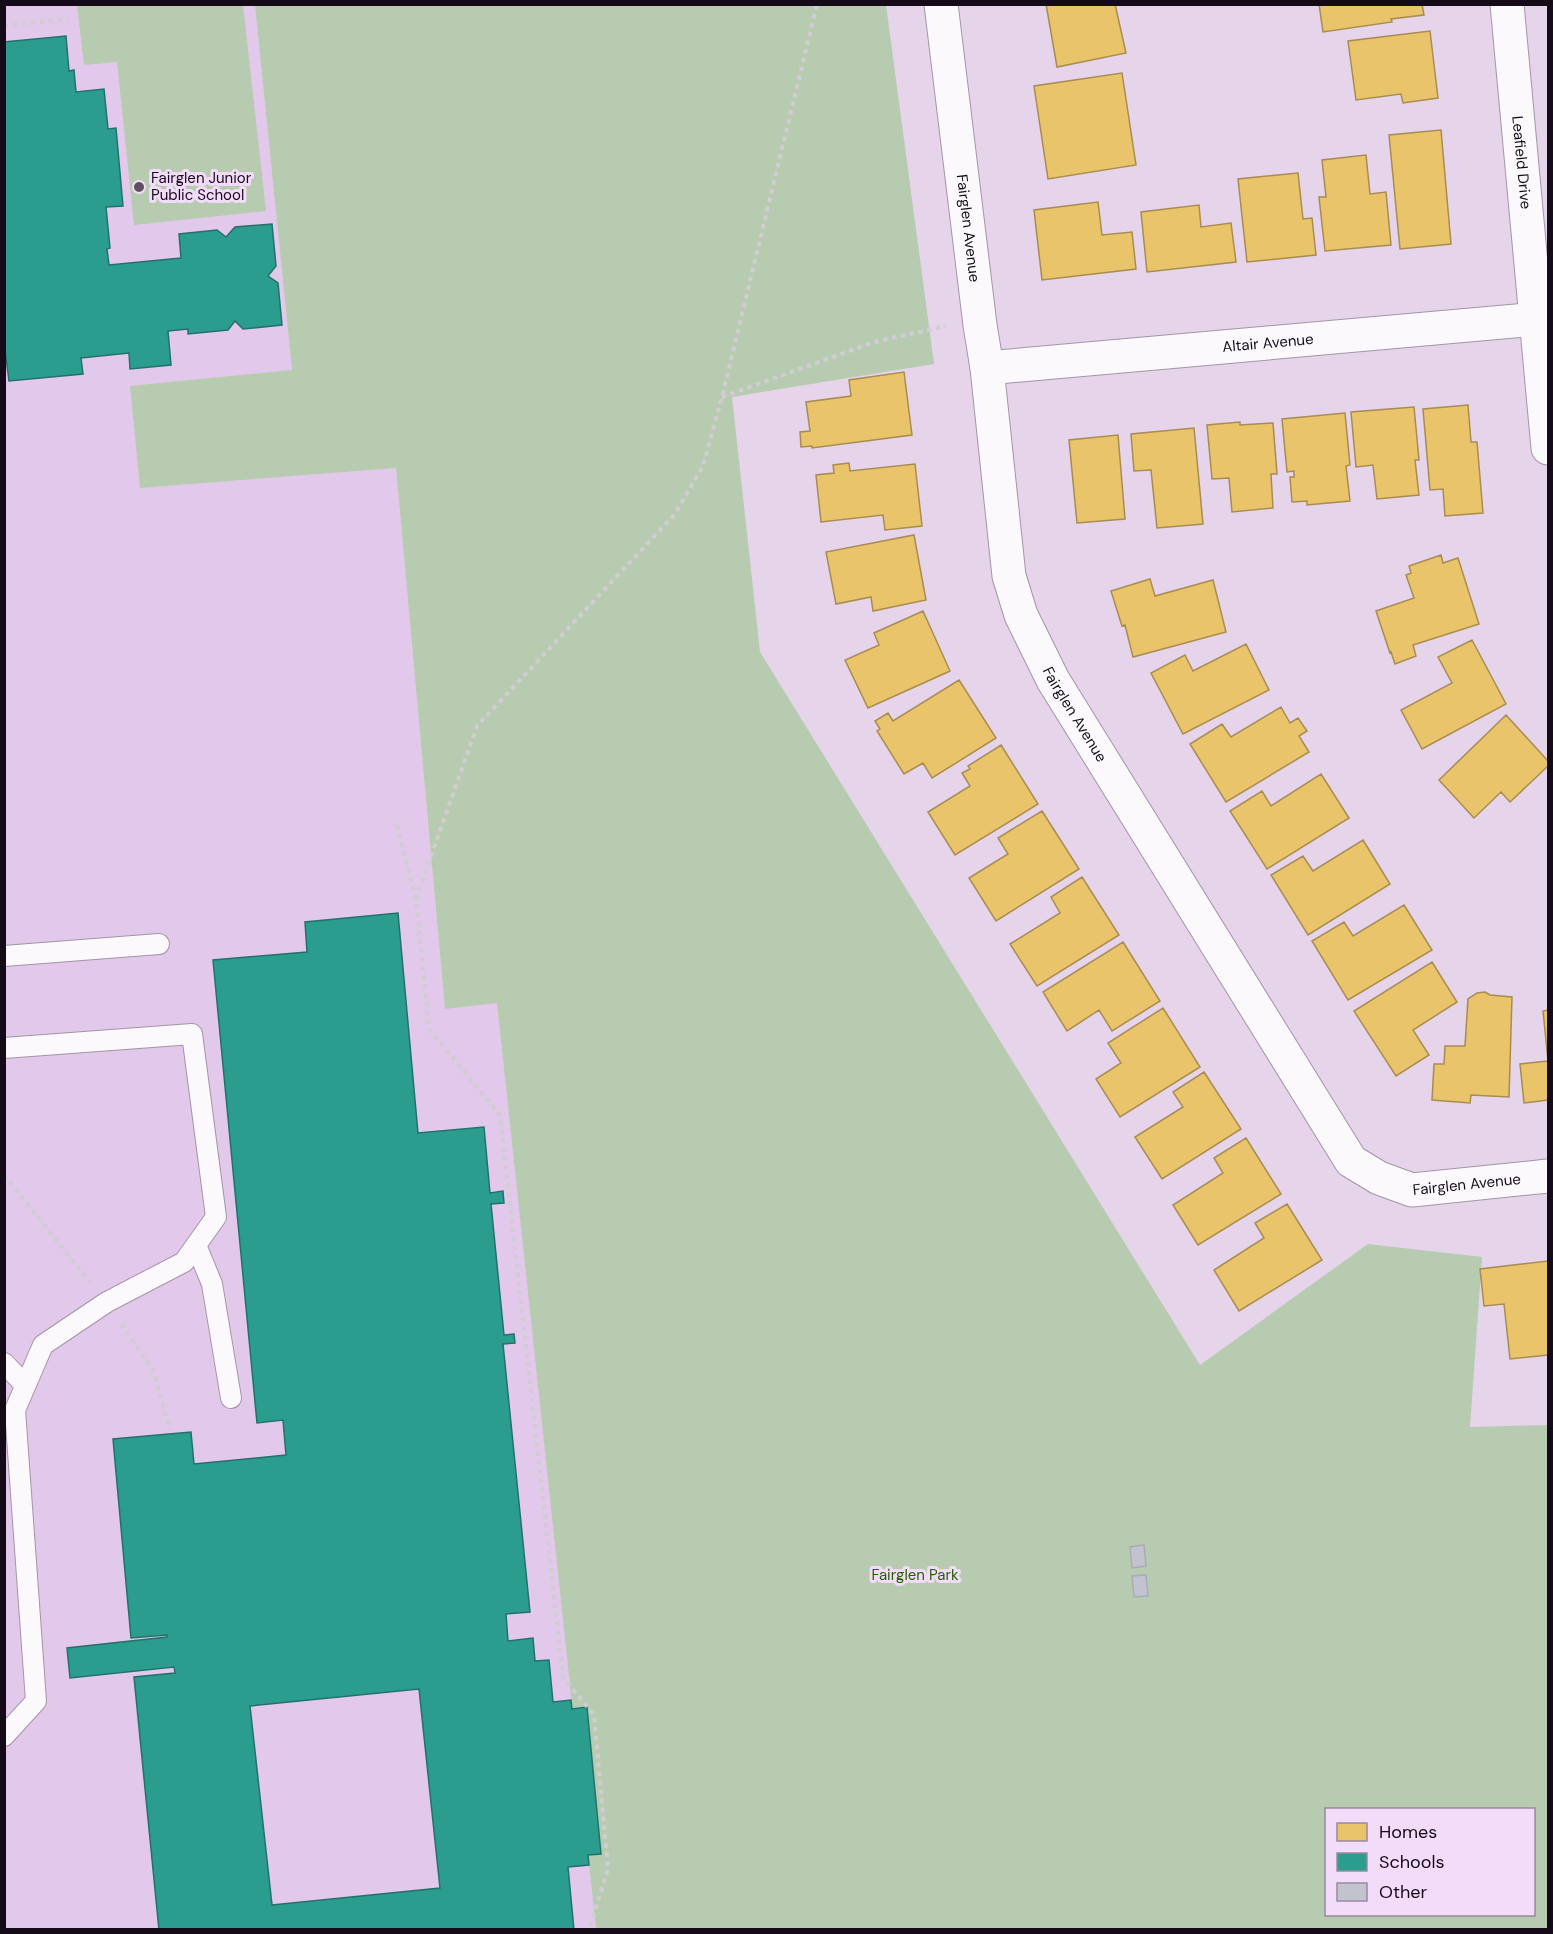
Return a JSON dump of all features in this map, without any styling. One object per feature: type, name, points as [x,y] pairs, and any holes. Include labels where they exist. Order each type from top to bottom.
[{"type":"street","name":"Fairglen Avenue","points":[[941,4],[987,368],[1009,576],[1021,615],[1053,680],[1351,1161],[1378,1178],[1412,1190],[1548,1176]]},
{"type":"street","name":"Leafield Drive","points":[[1506,4],[1542,319],[1548,448]]},
{"type":"street","name":"Altair Avenue","points":[[987,368],[1542,319]]},
{"type":"lane","points":[[4,956],[159,944]]},
{"type":"lane","points":[[4,1048],[192,1035],[216,1217],[184,1262],[106,1302],[43,1344],[25,1385],[15,1410],[36,1701],[4,1736]]},
{"type":"lane","points":[[196,1245],[212,1284],[231,1398]]},
{"type":"lane","points":[[4,1363],[25,1385]]},
{"type":"path","points":[[416,900],[477,726],[675,514],[703,466],[722,397],[817,4]]},
{"type":"path","points":[[4,26],[68,19]]},
{"type":"path","points":[[722,397],[874,342],[948,326]]},
{"type":"path","points":[[397,825],[416,900],[429,1029],[500,1115],[563,1677],[594,1714],[608,1869],[589,1929]]},
{"type":"shaded area","points":[[5,5],[255,5],[292,370],[130,387],[140,488],[396,468],[445,1009],[497,1002],[596,1929],[5,1930]]},
{"type":"green space","points":[[77,5],[243,5],[266,211],[134,225],[117,62],[84,65]]},
{"type":"green space","name":"Fairglen Park","points":[[255,5],[886,5],[934,364],[732,397],[760,652],[1200,1365],[1368,1244],[1482,1257],[1470,1427],[1548,1425],[1548,1929],[596,1929],[497,1003],[445,1009],[396,468],[140,488],[130,386],[292,370]]},
{"type":"building: Homes","points":[[1046,4],[1115,4],[1126,53],[1057,67]]},
{"type":"building: Homes","points":[[1319,4],[1422,4],[1424,15],[1323,32]]},
{"type":"building: Homes","points":[[1430,31],[1438,98],[1403,103],[1401,94],[1356,100],[1348,41]]},
{"type":"building: Homes","points":[[1122,73],[1136,165],[1048,179],[1034,86]]},
{"type":"building: Homes","points":[[1441,130],[1451,244],[1400,249],[1389,135]]},
{"type":"building: Homes","points":[[1366,155],[1370,194],[1386,192],[1391,245],[1325,251],[1319,197],[1326,197],[1322,160]]},
{"type":"building: Homes","points":[[1298,173],[1303,219],[1312,218],[1316,255],[1247,262],[1238,179]]},
{"type":"building: Homes","points":[[1098,202],[1102,235],[1132,232],[1136,269],[1042,280],[1034,210]]},
{"type":"building: Homes","points":[[1199,205],[1201,227],[1231,223],[1236,262],[1147,272],[1141,212]]},
{"type":"building: Homes","points":[[904,372],[912,435],[812,448],[812,446],[801,447],[800,432],[810,431],[806,402],[851,396],[849,380]]},
{"type":"building: Homes","points":[[1468,405],[1471,442],[1477,442],[1483,513],[1445,516],[1443,489],[1430,490],[1423,409]]},
{"type":"building: Homes","points":[[1414,407],[1419,460],[1415,460],[1419,495],[1377,499],[1373,465],[1356,467],[1351,412]]},
{"type":"building: Homes","points":[[1345,413],[1350,465],[1346,466],[1350,501],[1307,505],[1307,501],[1292,502],[1290,477],[1294,477],[1294,471],[1287,472],[1282,419]]},
{"type":"building: Homes","points":[[1240,422],[1240,425],[1273,423],[1277,474],[1271,474],[1273,508],[1232,512],[1229,478],[1212,479],[1207,425]]},
{"type":"building: Homes","points":[[1194,428],[1203,524],[1157,528],[1151,470],[1134,471],[1131,434]]},
{"type":"building: Homes","points":[[1118,435],[1125,519],[1077,523],[1069,440]]},
{"type":"building: Homes","points":[[849,463],[850,471],[915,464],[922,526],[885,530],[883,515],[821,522],[816,475],[834,473],[833,465]]},
{"type":"building: Homes","points":[[914,535],[926,600],[873,611],[871,597],[836,604],[826,552]]},
{"type":"building: Homes","points":[[1441,555],[1443,563],[1458,558],[1479,624],[1413,645],[1416,656],[1395,664],[1376,611],[1414,598],[1406,575],[1411,573],[1409,566]]},
{"type":"building: Homes","points":[[1150,579],[1155,596],[1213,580],[1226,632],[1133,657],[1125,625],[1122,626],[1111,591]]},
{"type":"building: Homes","points":[[923,611],[950,671],[868,708],[845,660],[879,645],[874,633]]},
{"type":"building: Homes","points":[[1472,640],[1506,704],[1422,749],[1401,710],[1452,683],[1438,657]]},
{"type":"building: Homes","points":[[1246,644],[1269,690],[1183,734],[1151,673],[1185,655],[1193,671]]},
{"type":"building: Homes","points":[[959,680],[996,738],[932,778],[923,763],[904,774],[877,731],[880,729],[875,721],[888,713],[893,721]]},
{"type":"building: Homes","points":[[1281,707],[1290,723],[1298,718],[1307,731],[1299,736],[1309,752],[1226,802],[1190,744],[1222,724],[1231,737]]},
{"type":"building: Homes","points":[[1506,715],[1548,761],[1548,766],[1510,802],[1501,792],[1474,818],[1439,780]]},
{"type":"building: Homes","points":[[1001,745],[1038,804],[955,855],[928,812],[970,786],[962,773],[970,769],[968,766]]},
{"type":"building: Homes","points":[[1321,774],[1349,818],[1267,869],[1230,811],[1262,791],[1271,806]]},
{"type":"building: Homes","points":[[1042,811],[1079,869],[996,921],[969,878],[1008,854],[998,838]]},
{"type":"building: Homes","points":[[1363,840],[1390,884],[1308,935],[1271,875],[1303,856],[1313,871]]},
{"type":"building: Homes","points":[[1082,877],[1119,935],[1037,986],[1010,944],[1060,913],[1051,897]]},
{"type":"building: Homes","points":[[1404,905],[1432,950],[1348,1000],[1312,941],[1344,922],[1353,936]]},
{"type":"building: Homes","points":[[1123,942],[1160,1001],[1112,1031],[1099,1010],[1067,1031],[1043,992]]},
{"type":"building: Homes","points":[[1432,962],[1457,1002],[1413,1030],[1429,1055],[1396,1076],[1354,1011]]},
{"type":"building: Homes","points":[[1485,992],[1490,995],[1512,997],[1509,1097],[1471,1095],[1470,1103],[1432,1100],[1434,1064],[1444,1064],[1445,1046],[1465,1046],[1468,999],[1477,993]]},
{"type":"building: Homes","points":[[1163,1008],[1200,1067],[1120,1117],[1096,1079],[1121,1063],[1108,1043]]},
{"type":"building: Homes","points":[[1548,1010],[1548,1061],[1543,1011]]},
{"type":"building: Homes","points":[[1548,1061],[1548,1100],[1524,1103],[1520,1064]]},
{"type":"building: Homes","points":[[1204,1072],[1241,1129],[1162,1179],[1135,1137],[1183,1107],[1173,1092]]},
{"type":"building: Homes","points":[[1246,1138],[1281,1194],[1198,1245],[1173,1205],[1223,1173],[1214,1158]]},
{"type":"building: Homes","points":[[1287,1204],[1322,1260],[1239,1311],[1214,1270],[1264,1238],[1255,1223]]},
{"type":"building: Homes","points":[[1548,1261],[1548,1355],[1510,1359],[1504,1304],[1484,1306],[1480,1269]]},
{"type":"building: Schools","points":[[66,36],[69,71],[74,70],[76,92],[104,89],[108,129],[116,128],[123,206],[106,207],[110,248],[107,249],[109,265],[181,258],[179,234],[217,230],[226,237],[235,227],[272,224],[276,266],[268,276],[278,283],[282,325],[243,329],[235,321],[228,330],[188,334],[188,329],[168,331],[171,365],[130,369],[129,353],[81,358],[83,374],[9,381],[4,343],[4,42]]},
{"type":"building: Schools","points":[[398,913],[418,1133],[484,1127],[490,1193],[503,1191],[504,1203],[491,1204],[504,1335],[514,1334],[515,1343],[503,1344],[530,1612],[506,1614],[508,1641],[533,1638],[535,1661],[549,1660],[553,1702],[571,1700],[572,1709],[587,1707],[601,1854],[588,1855],[589,1865],[568,1867],[574,1930],[159,1930],[134,1677],[175,1673],[174,1667],[70,1678],[67,1648],[167,1637],[167,1635],[131,1638],[113,1439],[191,1432],[194,1464],[286,1455],[283,1420],[257,1423],[213,960],[307,952],[305,922]],"holes":[[[419,1689],[440,1888],[272,1905],[250,1706]]]},
{"type":"building: Other","points":[[1144,1545],[1146,1566],[1132,1568],[1130,1547]]},
{"type":"building: Other","points":[[1146,1575],[1148,1596],[1134,1597],[1132,1576]]},
{"type":"place","name":"Fairglen Junior Public School","points":[[139,187]]}]
